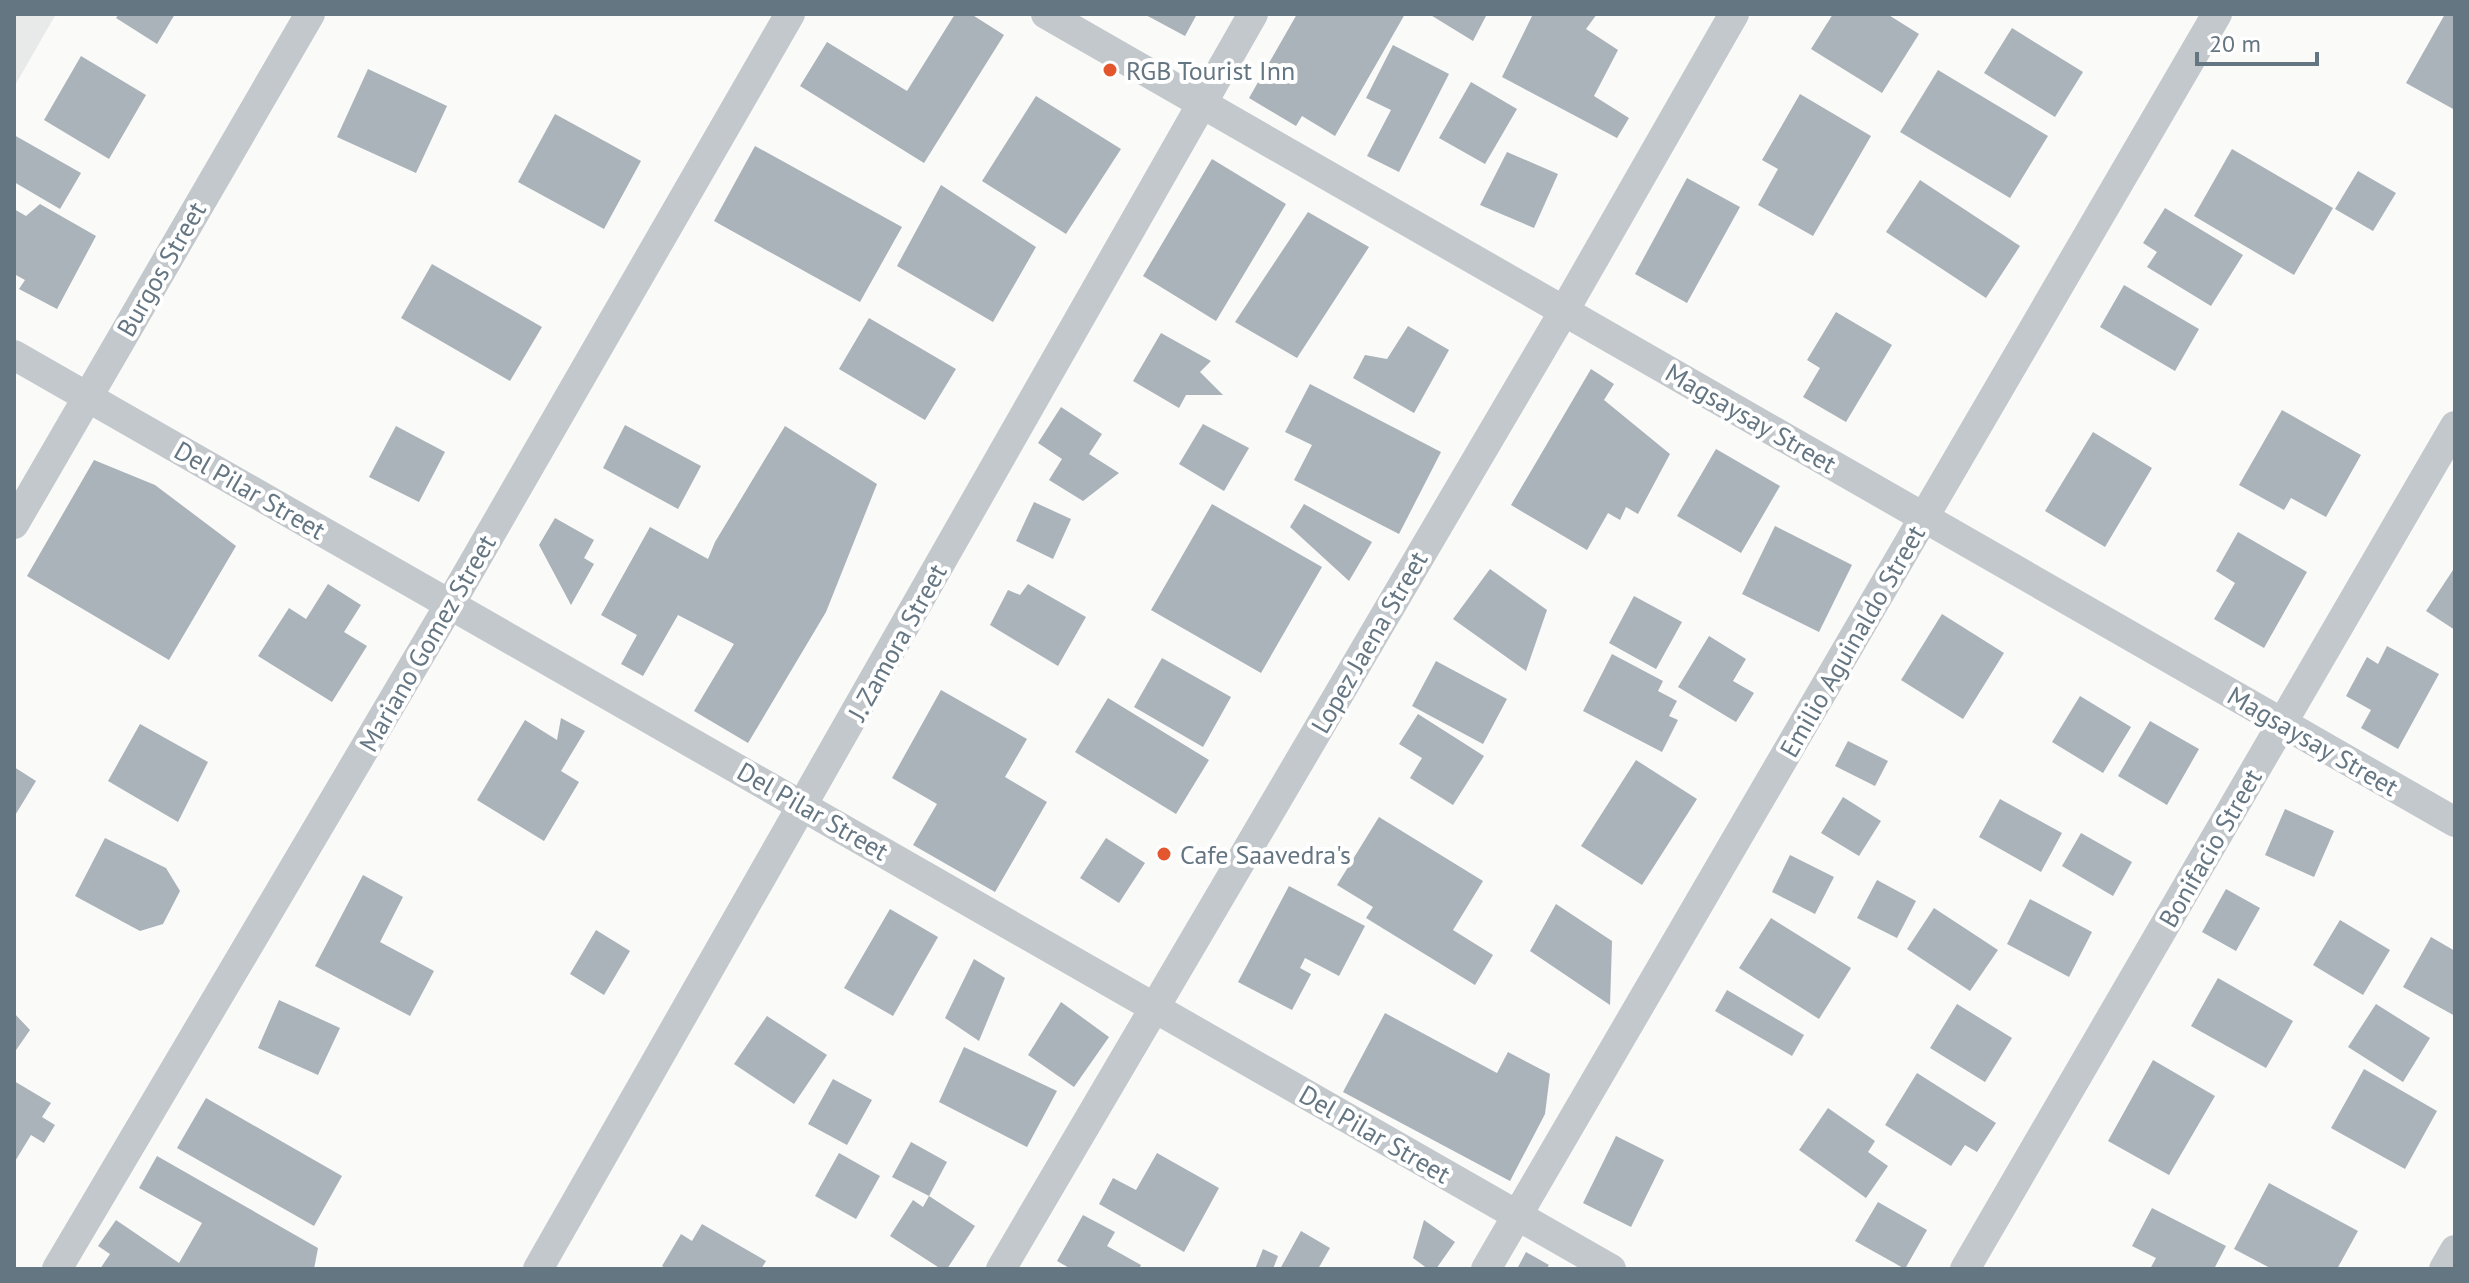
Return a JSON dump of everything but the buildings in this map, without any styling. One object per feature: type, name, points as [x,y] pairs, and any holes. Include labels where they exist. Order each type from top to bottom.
[{"type":"street","name":"Burgos Street","points":[[14,524],[310,14]]},
{"type":"street","name":"Mariano Gomez Street","points":[[57,1269],[450,604],[790,14]]},
{"type":"street","name":"Magsaysay Street","points":[[1046,14],[2455,822]]},
{"type":"street","name":"J. Zamora Street","points":[[538,1269],[1253,14]]},
{"type":"street","name":"Lopez Jaena Street","points":[[1001,1269],[1564,311],[1734,14]]},
{"type":"street","name":"Emilio Aguinaldo Street","points":[[1486,1269],[2217,14]]},
{"type":"street","name":"Del Pilar Street","points":[[14,355],[1611,1269]]},
{"type":"street","name":"Bonifacio Street","points":[[1965,1269],[2455,426]]},
{"type":"street","points":[[2444,1269],[2455,1250]]},
{"type":"shaded area","points":[[14,14],[56,14],[14,87]]},
{"type":"place","name":"RGB Tourist Inn","points":[[1110,70]]},
{"type":"place","name":"Cafe Saavedra's","points":[[1164,854]]}]
